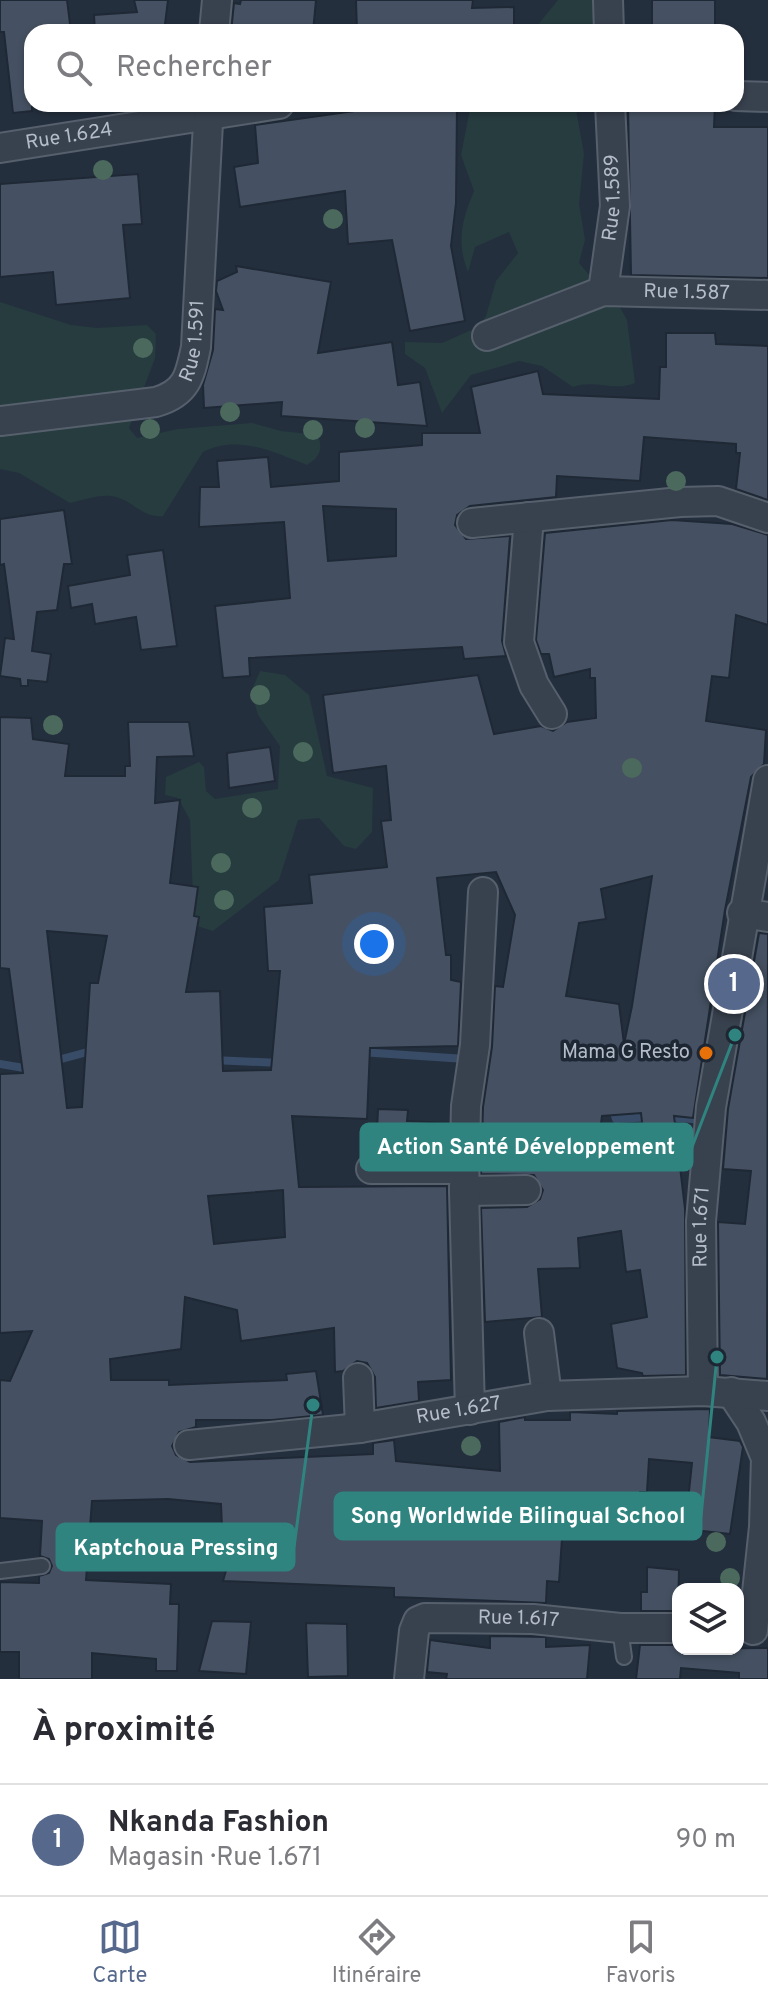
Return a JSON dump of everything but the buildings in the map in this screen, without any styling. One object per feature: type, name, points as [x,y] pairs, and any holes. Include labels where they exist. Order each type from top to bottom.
[{"type":"street","points":[[215,24],[217,0]]},
{"type":"street","points":[[608,0],[609,24]]},
{"type":"street","points":[[744,96],[768,97]]},
{"type":"street","name":"Rue 1.624","points":[[0,148],[188,112]]},
{"type":"street","name":"Rue 1.591","points":[[0,421],[156,402],[174,397],[189,383],[196,347],[209,112]]},
{"type":"street","name":"Rue 1.589","points":[[603,291],[615,206],[610,112]]},
{"type":"street","points":[[487,336],[603,291]]},
{"type":"street","name":"Rue 1.587","points":[[603,291],[768,295]]},
{"type":"street","points":[[472,523],[718,501],[768,518]]},
{"type":"street","points":[[529,517],[519,642],[534,685],[552,714]]},
{"type":"street","name":"Rue 1.671","points":[[717,1391],[701,1221],[711,1107],[755,915],[768,780]]},
{"type":"street","points":[[470,1410],[463,1180],[483,892]]},
{"type":"street","points":[[371,1169],[526,1190]]},
{"type":"street","points":[[539,1333],[547,1396]]},
{"type":"street","points":[[358,1378],[360,1428]]},
{"type":"street","points":[[717,1391],[751,1422],[766,1458],[764,1527],[753,1630]]},
{"type":"street","name":"Rue 1.627","points":[[189,1445],[360,1428],[547,1396],[717,1391],[768,1396]]},
{"type":"street","name":"Rue 1.617","points":[[409,1679],[414,1631],[418,1621],[425,1618],[533,1619],[620,1628],[672,1628]]},
{"type":"lane","points":[[0,1571],[42,1566]]},
{"type":"lane","points":[[620,1628],[624,1657]]},
{"type":"green space","points":[[558,0],[615,0],[598,24],[538,24]]},
{"type":"green space","points":[[469,112],[576,112],[584,154],[579,204],[585,240],[579,263],[603,291],[615,298],[627,320],[635,383],[573,387],[542,366],[519,361],[471,375],[442,413],[425,368],[405,354],[405,342],[442,343],[478,327],[486,316],[496,281],[518,253],[509,232],[475,247],[468,272],[461,241],[466,211],[474,191],[461,155]]},
{"type":"green space","points":[[0,302],[71,325],[97,328],[147,325],[156,334],[155,358],[129,428],[137,438],[178,429],[252,423],[281,431],[318,435],[319,453],[307,465],[268,450],[242,445],[216,447],[203,452],[163,516],[150,515],[111,496],[70,503],[19,473],[0,469]]},
{"type":"green space","points":[[260,671],[285,675],[309,695],[327,776],[373,788],[372,832],[356,849],[344,846],[319,818],[298,820],[279,880],[213,931],[194,925],[190,820],[178,798],[165,795],[166,777],[199,762],[204,767],[206,791],[215,799],[278,789],[280,746],[258,715],[251,692]]},
{"type":"waterway","points":[[54,1061],[95,1050]]},
{"type":"waterway","points":[[360,1052],[466,1059]]},
{"type":"waterway","points":[[213,1060],[280,1063]]},
{"type":"waterway","points":[[0,1064],[30,1069]]},
{"type":"waterway","points":[[612,1106],[616,1119],[652,1117]]},
{"type":"waterway","points":[[666,1117],[704,1120]]},
{"type":"place","name":"Nkanda Fashion","points":[[734,984]]},
{"type":"place","name":"Action Santé Développement","points":[[735,1035]]},
{"type":"place","name":"Mama G Resto","points":[[706,1053]]},
{"type":"place","name":"Song Worldwide Bilingual School","points":[[717,1357]]},
{"type":"place","name":"Kaptchoua Pressing","points":[[313,1405]]}]
